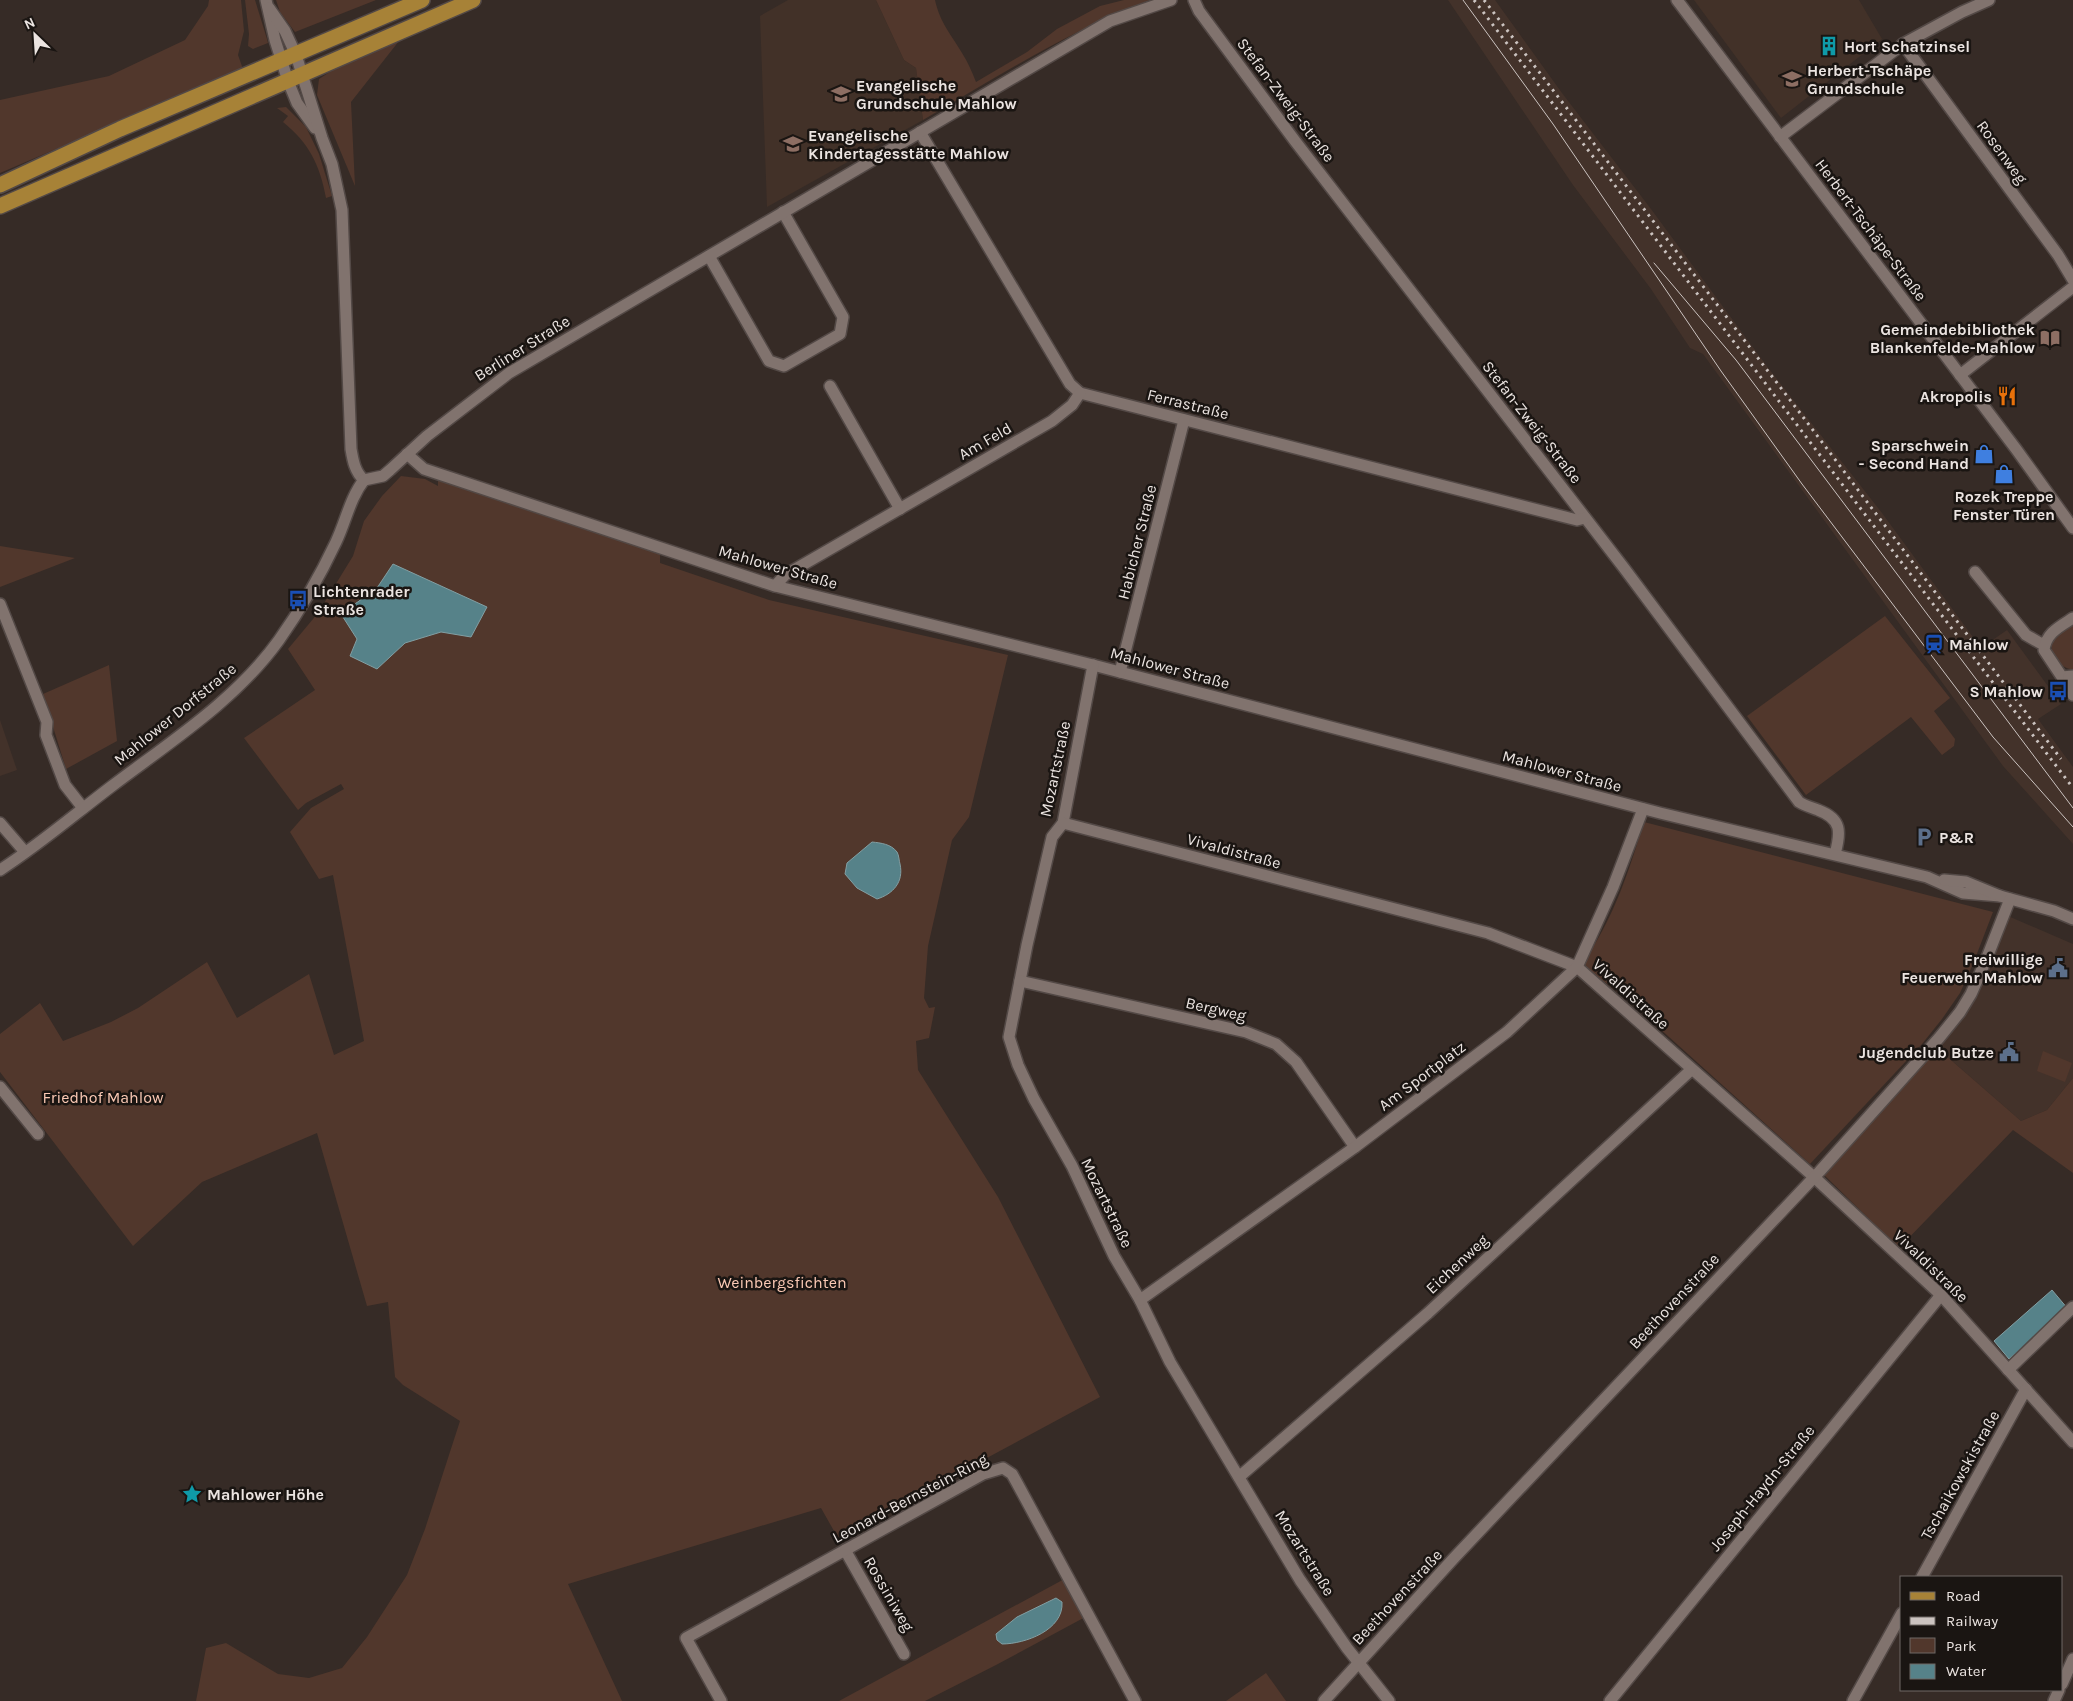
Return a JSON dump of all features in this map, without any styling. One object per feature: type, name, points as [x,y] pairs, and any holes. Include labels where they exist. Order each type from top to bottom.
[{"type":"main road","points":[[0,185],[120,129],[422,0]]},
{"type":"main road","points":[[0,206],[473,0]]},
{"type":"street","name":"Berliner Straße","points":[[364,480],[383,476],[426,436],[508,373],[1110,21],[1171,0]]},
{"type":"street","points":[[1189,0],[1194,0]]},
{"type":"street","name":"Stefan-Zweig-Straße","points":[[1194,0],[1204,18],[1295,141],[1585,518],[1799,802],[1823,812],[1836,822],[1839,832],[1835,854]]},
{"type":"street","name":"Herbert-Tschäpe-Straße","points":[[1677,0],[2073,528]]},
{"type":"street","points":[[1780,137],[1903,44],[1962,12],[1989,0]]},
{"type":"street","points":[[268,4],[285,31],[296,55],[332,164],[342,210],[352,450],[355,466],[359,475],[364,480]]},
{"type":"street","points":[[268,4],[281,61],[288,81],[297,103],[322,138]]},
{"type":"street","name":"Rosenweg","points":[[1903,44],[2058,255],[2073,280]]},
{"type":"street","name":"Ferrastraße","points":[[920,132],[1070,384],[1080,393],[1577,520],[1585,518]]},
{"type":"street","points":[[709,256],[769,361],[784,366],[840,334],[843,317],[783,212]]},
{"type":"street","points":[[1960,375],[2073,287]]},
{"type":"street","points":[[830,386],[900,509]]},
{"type":"street","name":"Am Feld","points":[[775,586],[785,575],[1052,421],[1072,405],[1080,393]]},
{"type":"street","name":"Habicher Straße","points":[[1120,672],[1184,420]]},
{"type":"street","name":"Mahlower Straße","points":[[407,454],[424,469],[775,586],[1093,665],[1643,809],[1937,880],[1963,893],[2005,897],[2054,911],[2073,919]]},
{"type":"street","name":"Mahlower Dorfstraße","points":[[0,870],[223,700],[258,665],[278,641],[308,595],[337,541],[357,489],[364,480]]},
{"type":"street","points":[[1976,572],[2026,636],[2040,643],[2045,643]]},
{"type":"street","points":[[0,604],[47,722],[46,734],[65,785],[83,808]]},
{"type":"street","points":[[2073,618],[2050,633],[2044,650],[2062,677],[2071,676],[2073,695]]},
{"type":"street","name":"Mozartstraße","points":[[1093,665],[1063,823],[1052,837],[1027,945],[1009,1038],[1018,1065],[1034,1099],[1072,1166],[1114,1256],[1140,1300],[1170,1362],[1300,1580],[1389,1701]]},
{"type":"street","name":"Am Sportplatz","points":[[1140,1300],[1355,1147],[1507,1032],[1576,967],[1613,887],[1643,809]]},
{"type":"street","points":[[0,823],[25,852]]},
{"type":"street","name":"Vivaldistraße","points":[[1063,823],[1488,933],[1576,967],[1814,1177],[1941,1296],[2073,1442]]},
{"type":"street","name":"Beethovenstraße","points":[[1324,1701],[1454,1558],[1814,1177],[1936,1043],[1960,1012],[1986,960],[2005,897]]},
{"type":"street","name":"Bergweg","points":[[1020,982],[1246,1032],[1276,1044],[1296,1062],[1355,1147]]},
{"type":"street","name":"Eichenweg","points":[[1239,1477],[1428,1313],[1691,1070]]},
{"type":"street","points":[[0,1087],[38,1134]]},
{"type":"street","name":"Joseph-Haydn-Straße","points":[[1610,1701],[1941,1296]]},
{"type":"street","points":[[2008,1370],[2073,1307]]},
{"type":"street","name":"Tschaikowskistraße","points":[[1923,1576],[2026,1389]]},
{"type":"street","name":"Leonard-Bernstein-Ring","points":[[721,1701],[686,1638],[983,1474],[1003,1468],[1012,1474],[1135,1701]]},
{"type":"street","name":"Rossiniweg","points":[[845,1550],[904,1654]]},
{"type":"street","points":[[1853,1701],[1900,1617]]},
{"type":"street","points":[[2063,1682],[2073,1659]]},
{"type":"shaded area","name":"Evangelische Grundschule Mahlow","points":[[788,0],[876,0],[904,60],[916,68],[923,120],[767,207],[760,16]]},
{"type":"shaded area","points":[[1448,0],[1495,0],[1562,93],[1651,209],[1769,369],[1882,513],[1981,648],[2007,630],[2061,704],[2038,719],[2073,767],[2073,844],[2003,766],[1703,354],[1690,348],[1651,289],[1573,185]]},
{"type":"shaded area","name":"Herbert-Tschäpe Grundschule","points":[[1694,0],[1859,0],[1882,39],[1781,118]]},
{"type":"shaded area","points":[[0,720],[17,770],[0,776]]},
{"type":"shaded area","points":[[2008,916],[2073,944],[2073,1078],[2047,1110],[2021,1121],[1936,1047]]},
{"type":"green space","points":[[209,0],[241,0],[244,31],[238,55],[243,69],[0,173],[0,100],[109,76],[185,40],[208,6]]},
{"type":"green space","points":[[245,0],[255,0],[268,43],[253,49],[248,46],[249,34]]},
{"type":"green space","points":[[276,0],[376,0],[295,32],[280,12]]},
{"type":"green space","points":[[876,0],[935,0],[943,22],[966,60],[976,82],[1027,52],[1057,29],[1100,6],[1124,0],[1150,0],[1091,25],[1006,71],[923,120],[916,68],[904,60]]},
{"type":"green space","points":[[399,41],[351,102],[355,186],[317,95],[319,79],[339,66]]},
{"type":"green space","points":[[286,107],[306,127],[319,154],[332,196],[326,198],[317,165],[312,156],[300,138],[283,122],[288,116],[277,108]]},
{"type":"green space","points":[[401,476],[425,479],[438,486],[438,481],[442,478],[660,553],[660,563],[769,600],[1008,655],[969,817],[952,840],[928,946],[924,998],[929,1008],[935,1007],[929,1038],[916,1041],[918,1070],[998,1197],[1100,1397],[838,1538],[821,1508],[568,1584],[622,1701],[196,1701],[206,1648],[226,1643],[278,1674],[309,1678],[342,1668],[367,1637],[407,1575],[425,1529],[460,1421],[403,1385],[395,1377],[388,1302],[367,1306],[317,1133],[202,1182],[133,1246],[0,1072],[0,1034],[40,1003],[63,1041],[111,1022],[138,1008],[207,962],[237,1018],[309,974],[334,1055],[364,1041],[333,875],[319,879],[290,832],[311,808],[344,789],[341,784],[306,803],[298,810],[244,738],[315,690],[288,649],[318,613],[353,556],[364,521],[382,496]],"holes":[[[393,564],[471,637],[441,632],[405,643],[377,669],[350,656],[357,639],[357,601],[377,588]]]},
{"type":"green space","points":[[0,546],[75,558],[0,587]]},
{"type":"green space","points":[[1885,616],[1950,698],[1934,711],[1955,739],[1954,746],[1942,755],[1911,717],[1806,795],[1747,716]]},
{"type":"green space","points":[[2073,625],[2073,669],[2069,669],[2058,661],[2052,648],[2055,638]]},
{"type":"green space","points":[[109,665],[117,741],[66,769],[43,694]]},
{"type":"green space","points":[[1644,822],[1993,912],[1960,993],[1942,1019],[1922,1044],[1810,1164],[1628,1000],[1588,969],[1585,964],[1586,958],[1613,909]]},
{"type":"green space","points":[[1936,1047],[2021,1121],[2047,1110],[2073,1078],[2073,1173],[2013,1130],[1899,1248],[1821,1172]]},
{"type":"green space","points":[[2043,1051],[2072,1063],[2065,1082],[2037,1071]]},
{"type":"green space","points":[[1068,1577],[1089,1615],[925,1701],[839,1701]]},
{"type":"green space","points":[[1266,1673],[1286,1701],[1226,1701]]},
{"type":"water","points":[[393,564],[487,607],[471,637],[441,632],[405,643],[377,669],[350,656],[357,639],[341,614],[377,588]]},
{"type":"water","points":[[872,842],[886,844],[895,849],[901,870],[899,882],[896,886],[888,894],[877,899],[857,888],[845,874],[847,863]]},
{"type":"water","points":[[2052,1290],[2068,1309],[2009,1359],[1994,1341]]},
{"type":"water","points":[[1056,1598],[1062,1602],[1061,1612],[1050,1628],[1041,1634],[1021,1641],[1002,1644],[997,1640],[996,1634],[1017,1617]]},
{"type":"tram line","points":[[1463,0],[1553,124],[1721,371],[1802,484],[1993,737],[2073,827]]},
{"type":"tram line","points":[[1654,263],[1736,360],[2073,808]]},
{"type":"railway","points":[[1474,0],[2073,788]]},
{"type":"railway","points":[[1484,0],[1800,413],[2061,759]]},
{"type":"place","name":"Hort Schatzinsel","points":[[1829,46]]},
{"type":"place","name":"Herbert-Tschäpe Grundschule","points":[[1792,79]]},
{"type":"place","name":"Evangelische Grundschule Mahlow","points":[[841,94]]},
{"type":"place","name":"Evangelische Kindertagesstätte Mahlow","points":[[793,144]]},
{"type":"place","name":"Gemeindebibliothek Blankenfelde-Mahlow","points":[[2050,338]]},
{"type":"place","name":"Akropolis","points":[[2007,396]]},
{"type":"place","name":"Sparschwein - Second Hand","points":[[1984,454]]},
{"type":"place","name":"Rozek Treppe Fenster Türen","points":[[2004,474]]},
{"type":"place","name":"Lichtenrader Straße","points":[[298,600]]},
{"type":"place","name":"Mahlow","points":[[1934,644]]},
{"type":"place","name":"S Mahlow","points":[[2058,691]]},
{"type":"place","name":"P&R","points":[[1924,837]]},
{"type":"place","name":"Freiwillige Feuerwehr Mahlow","points":[[2058,968]]},
{"type":"place","name":"Jugendclub Butze","points":[[2009,1052]]},
{"type":"place","name":"Mahlower Höhe","points":[[192,1494]]},
{"type":"park label","name":"Friedhof Mahlow","points":[[103,1097]]},
{"type":"park label","name":"Weinbergsfichten","points":[[782,1282]]}]
